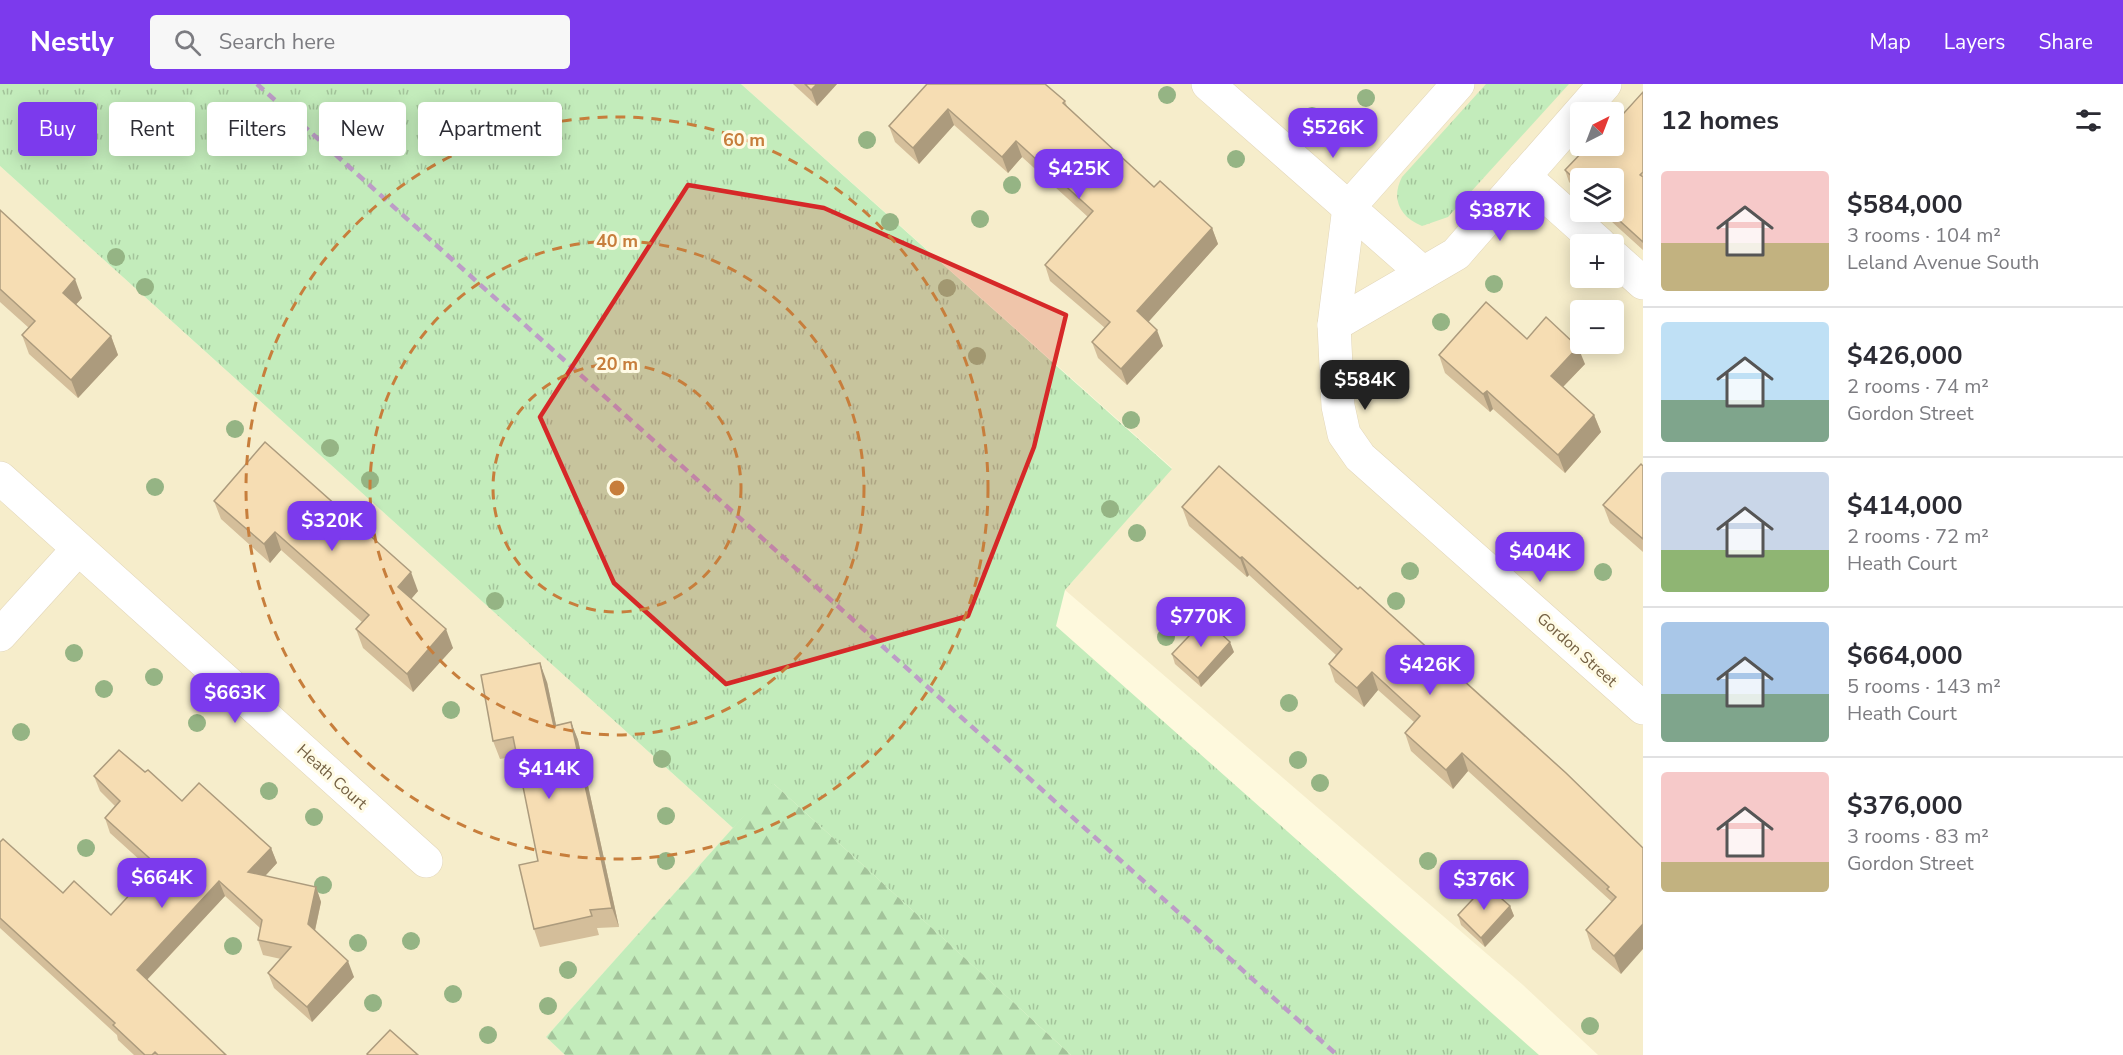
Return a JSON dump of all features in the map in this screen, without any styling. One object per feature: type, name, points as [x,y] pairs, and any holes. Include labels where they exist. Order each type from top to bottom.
[{"type":"street","points":[[1208,84],[1423,273]]},
{"type":"street","points":[[1349,207],[1458,84]]},
{"type":"street","points":[[1334,325],[1456,254],[1605,84]]},
{"type":"street","points":[[1524,176],[1589,234]]},
{"type":"street","name":"Gordon Street","points":[[1349,207],[1334,325],[1338,406],[1344,434],[1360,458],[1643,708]]},
{"type":"street","points":[[1624,266],[1643,283]]},
{"type":"street","name":"Heath Court","points":[[0,478],[426,861]]},
{"type":"street","points":[[0,635],[78,549]]},
{"type":"highlighted area","points":[[688,185],[824,208],[1066,315],[1034,447],[968,616],[726,684],[614,583],[540,417]]},
{"type":"shaded area","points":[[741,84],[1643,84],[1643,1055],[1598,1055],[1523,985],[1065,590],[1172,468]]},
{"type":"shaded area","points":[[0,166],[733,828],[546,1037],[565,1055],[0,1055]]},
{"type":"green space","points":[[0,84],[741,84],[1172,469],[1065,590],[1056,626],[1539,1055],[1071,1055],[774,784],[733,828],[0,166]]},
{"type":"green space","points":[[1486,84],[1569,84],[1448,217],[1422,226],[1408,218],[1399,206],[1397,192],[1402,177]]},
{"type":"green space","points":[[773,783],[1071,1055],[565,1055],[546,1037]]},
{"type":"building","points":[[805,84],[817,84],[811,90]]},
{"type":"building","points":[[927,84],[1045,84],[1154,187],[1160,181],[1212,228],[1137,311],[1157,330],[1121,369],[1092,342],[1110,322],[1045,265],[1093,211],[1016,141],[1002,157],[948,109],[913,148],[889,126]]},
{"type":"building","points":[[1643,92],[1643,172],[1640,175],[1643,177],[1643,242],[1621,222],[1624,222],[1624,168],[1570,168],[1570,175],[1565,170],[1578,156],[1624,156],[1624,113]]},
{"type":"building","points":[[0,210],[75,279],[63,293],[111,336],[71,380],[22,335],[35,321],[0,289]]},
{"type":"building","points":[[1486,302],[1527,339],[1546,317],[1570,340],[1571,354],[1551,376],[1594,415],[1558,455],[1487,391],[1483,394],[1439,355]]},
{"type":"building","points":[[265,442],[411,572],[398,587],[446,629],[407,674],[356,629],[369,615],[275,532],[264,544],[214,501]]},
{"type":"building","points":[[1641,464],[1643,466],[1643,539],[1603,505]]},
{"type":"building","points":[[1219,466],[1358,589],[1360,587],[1566,773],[1643,848],[1643,924],[1614,956],[1586,930],[1616,897],[1607,889],[1609,887],[1462,753],[1446,770],[1405,733],[1420,716],[1372,672],[1357,688],[1329,664],[1342,649],[1242,557],[1240,558],[1182,507]]},
{"type":"building","points":[[1205,619],[1230,642],[1198,678],[1172,654]]},
{"type":"building","points":[[540,663],[554,726],[571,722],[612,908],[590,910],[592,916],[534,929],[519,865],[538,861],[513,737],[493,741],[481,675]]},
{"type":"building","points":[[119,750],[145,772],[148,770],[182,801],[199,783],[271,848],[248,872],[316,887],[308,924],[348,961],[307,1007],[268,973],[291,947],[258,940],[262,920],[219,881],[137,970],[226,1055],[158,1055],[155,1052],[152,1055],[145,1055],[113,1025],[115,1023],[0,918],[0,842],[3,839],[63,893],[74,881],[111,915],[157,865],[105,818],[120,801],[94,776]]},
{"type":"building","points":[[1486,885],[1510,906],[1481,938],[1458,915]]},
{"type":"building","points":[[390,1030],[418,1055],[368,1055]]},
{"type":"railway","points":[[257,84],[1337,1055]]}]
